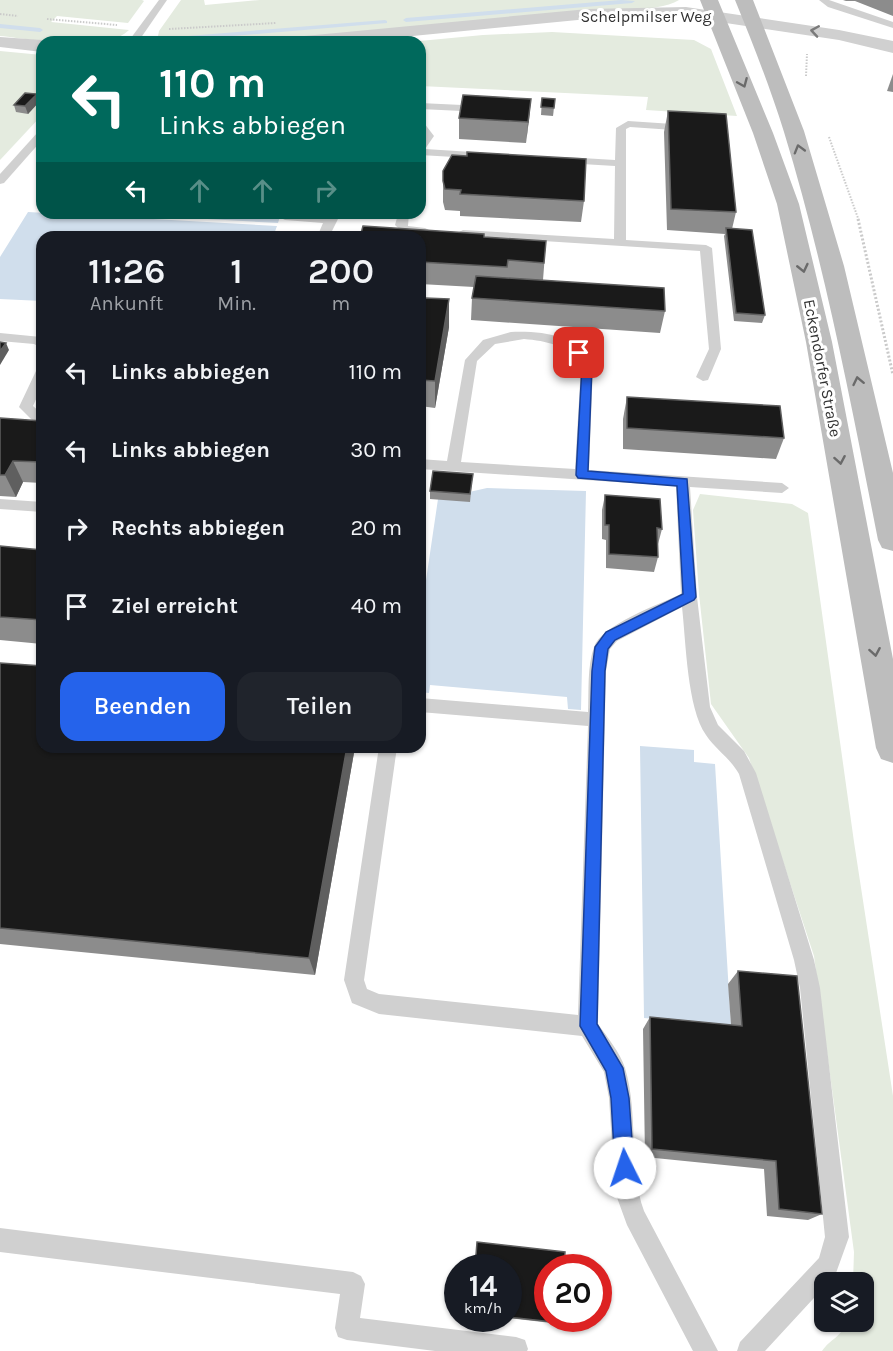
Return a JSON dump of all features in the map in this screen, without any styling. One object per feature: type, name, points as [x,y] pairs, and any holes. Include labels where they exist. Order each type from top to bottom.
[{"type":"main road","name":"Eckendorfer Straße","points":[[744,0],[795,134],[815,205],[885,466],[893,540]]},
{"type":"main road","name":"Eckendorfer Straße","points":[[715,15],[763,133],[788,204],[819,342],[893,748]]},
{"type":"street","name":"Schelpmilser Weg","points":[[385,36],[469,27],[715,15],[808,44],[893,58]]},
{"type":"street","name":"Schelpmilser Weg","points":[[756,29],[839,34],[893,47]]},
{"type":"street","points":[[0,42],[36,45]]},
{"type":"lane","points":[[137,36],[163,0]]},
{"type":"lane","points":[[823,0],[831,5],[893,25]]},
{"type":"lane","points":[[426,106],[500,110]]},
{"type":"lane","points":[[620,243],[621,128],[628,124],[695,128]]},
{"type":"lane","points":[[0,181],[36,141]]},
{"type":"lane","points":[[426,151],[503,157]]},
{"type":"lane","points":[[550,159],[621,163]]},
{"type":"lane","points":[[315,219],[330,220],[326,231]]},
{"type":"lane","points":[[402,219],[401,225],[405,229],[706,248],[715,349],[703,377]]},
{"type":"lane","points":[[453,466],[471,360],[480,348],[494,340],[536,336],[559,341],[579,353],[587,366],[582,475]]},
{"type":"lane","points":[[0,337],[36,340]]},
{"type":"lane","points":[[36,384],[26,407],[36,416]]},
{"type":"lane","points":[[426,464],[782,488]]},
{"type":"lane","points":[[683,482],[689,597],[702,707],[712,730],[738,756],[747,773],[804,960],[810,988],[837,1237],[828,1265],[749,1351]]},
{"type":"lane","points":[[0,504],[36,507]]},
{"type":"lane","points":[[689,597],[611,636],[602,647],[597,720],[588,1026],[614,1068],[620,1098],[626,1192],[632,1209],[706,1351]]},
{"type":"lane","points":[[426,706],[597,720]]},
{"type":"lane","points":[[387,753],[354,980],[359,996],[379,1004],[588,1026]]},
{"type":"lane","points":[[0,1240],[353,1284],[347,1328],[516,1349]]},
{"type":"path","points":[[0,14],[21,16]]},
{"type":"path","points":[[42,18],[143,28]]},
{"type":"path","points":[[808,44],[805,74],[809,84]]},
{"type":"path","points":[[829,136],[856,209],[893,376]]},
{"type":"shaded area","points":[[0,0],[144,1],[128,23],[57,16],[51,22],[129,30],[120,36],[36,36],[36,40],[0,36]]},
{"type":"shaded area","points":[[181,0],[204,0],[205,5],[260,0],[679,0],[643,9],[575,12],[312,36],[158,36],[159,31]]},
{"type":"shaded area","points":[[552,32],[694,40],[711,49],[737,116],[646,110],[648,97],[426,86],[426,40]]},
{"type":"shaded area","points":[[0,51],[36,54],[36,121],[0,160]]},
{"type":"shaded area","points":[[700,494],[792,504],[808,513],[854,842],[893,1096],[893,1351],[822,1351],[840,1332],[874,1332],[874,1272],[853,1272],[854,1252],[814,956],[749,758],[711,704],[693,510]]},
{"type":"water","points":[[28,212],[36,212],[36,219],[152,219],[277,226],[275,231],[36,231],[36,301],[0,299],[0,257]]},
{"type":"water","points":[[207,219],[279,219],[278,223]]},
{"type":"water","points":[[487,488],[586,491],[581,710],[568,709],[567,697],[430,685],[429,693],[426,693],[426,580],[438,499]]},
{"type":"water","points":[[640,746],[694,750],[694,762],[715,764],[731,1026],[644,1018]]},
{"type":"building","points":[[25,93],[36,94],[25,106],[14,105]]},
{"type":"building","points":[[463,95],[531,99],[528,122],[459,118]]},
{"type":"building","points":[[542,98],[555,99],[554,108],[541,107]]},
{"type":"building","points":[[668,111],[726,114],[736,212],[671,209]]},
{"type":"building","points":[[467,152],[586,159],[584,201],[460,194],[461,190],[445,189],[443,171],[452,155],[467,156]]},
{"type":"building","points":[[363,226],[484,234],[484,237],[546,241],[544,263],[508,260],[507,267],[426,262],[426,231],[362,231]]},
{"type":"building","points":[[726,228],[752,230],[765,315],[736,313]]},
{"type":"building","points":[[476,276],[664,288],[665,311],[472,298]]},
{"type":"building","points":[[426,298],[449,299],[435,381],[426,380]]},
{"type":"building","points":[[0,342],[6,343],[0,351]]},
{"type":"building","points":[[627,397],[780,406],[784,438],[627,428]]},
{"type":"building","points":[[0,418],[36,421],[36,462],[13,461],[5,475],[0,475]]},
{"type":"building","points":[[433,471],[473,474],[470,494],[430,491]]},
{"type":"building","points":[[605,495],[660,499],[662,529],[657,528],[658,557],[609,554],[609,525],[605,525]]},
{"type":"building","points":[[0,546],[36,549],[36,620],[0,617]]},
{"type":"building","points":[[0,663],[36,666],[36,753],[346,753],[309,958],[0,928]]},
{"type":"building","points":[[738,971],[797,976],[822,1214],[779,1209],[776,1161],[652,1149],[650,1017],[742,1026]]},
{"type":"building","points":[[477,1242],[565,1252],[565,1254],[534,1254],[534,1320],[522,1319],[522,1254],[476,1254]]},
{"type":"waterway","points":[[406,20],[632,1]]},
{"type":"waterway","points":[[212,36],[385,22]]},
{"type":"waterway","points":[[0,26],[40,30]]},
{"type":"route","points":[[579,353],[587,366],[582,475],[683,482],[687,551],[689,597],[611,636],[602,647],[598,671],[588,1026],[614,1068],[620,1098],[625,1168]]}]
